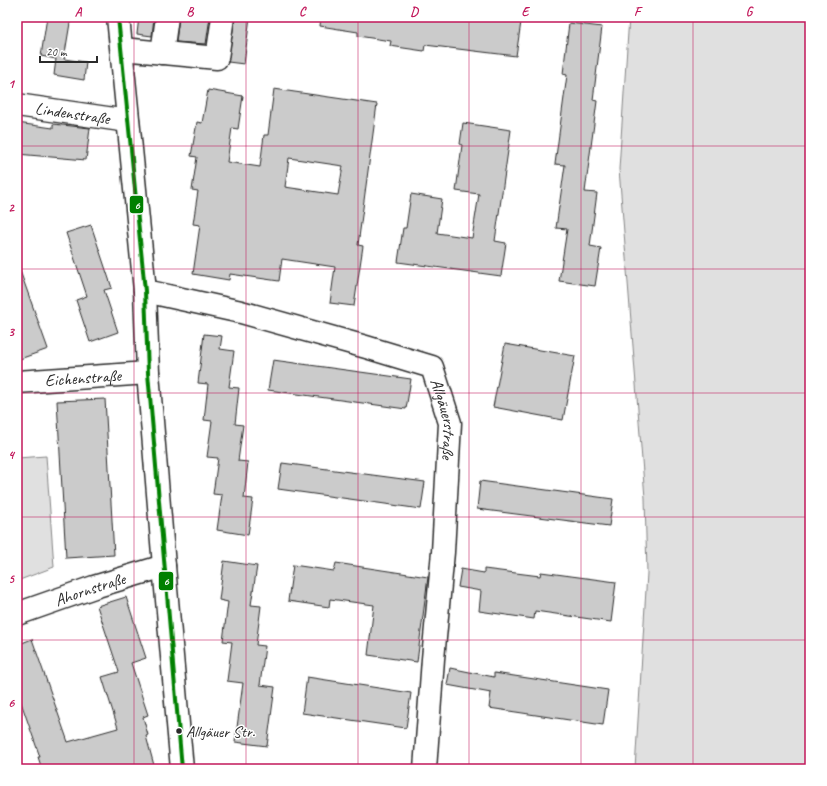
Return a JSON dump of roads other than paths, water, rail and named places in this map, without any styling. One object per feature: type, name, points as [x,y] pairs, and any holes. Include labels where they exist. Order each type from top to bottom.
[{"type":"street","points":[[118,17],[145,291],[148,373],[182,769]]},
{"type":"street","points":[[162,53],[167,17]]},
{"type":"street","points":[[122,49],[218,58],[223,17]]},
{"type":"street","name":"Lindenstraße","points":[[17,104],[128,121]]},
{"type":"street","name":"Allgäuerstraße","points":[[145,291],[241,312],[366,346],[432,367],[450,423],[443,552],[425,769]]},
{"type":"street","name":"Eichenstraße","points":[[17,382],[148,373]]},
{"type":"street","name":"Ahornstraße","points":[[17,614],[94,587],[164,566]]},
{"type":"place","name":"Allgäuer Str.","points":[[179,731]]}]
